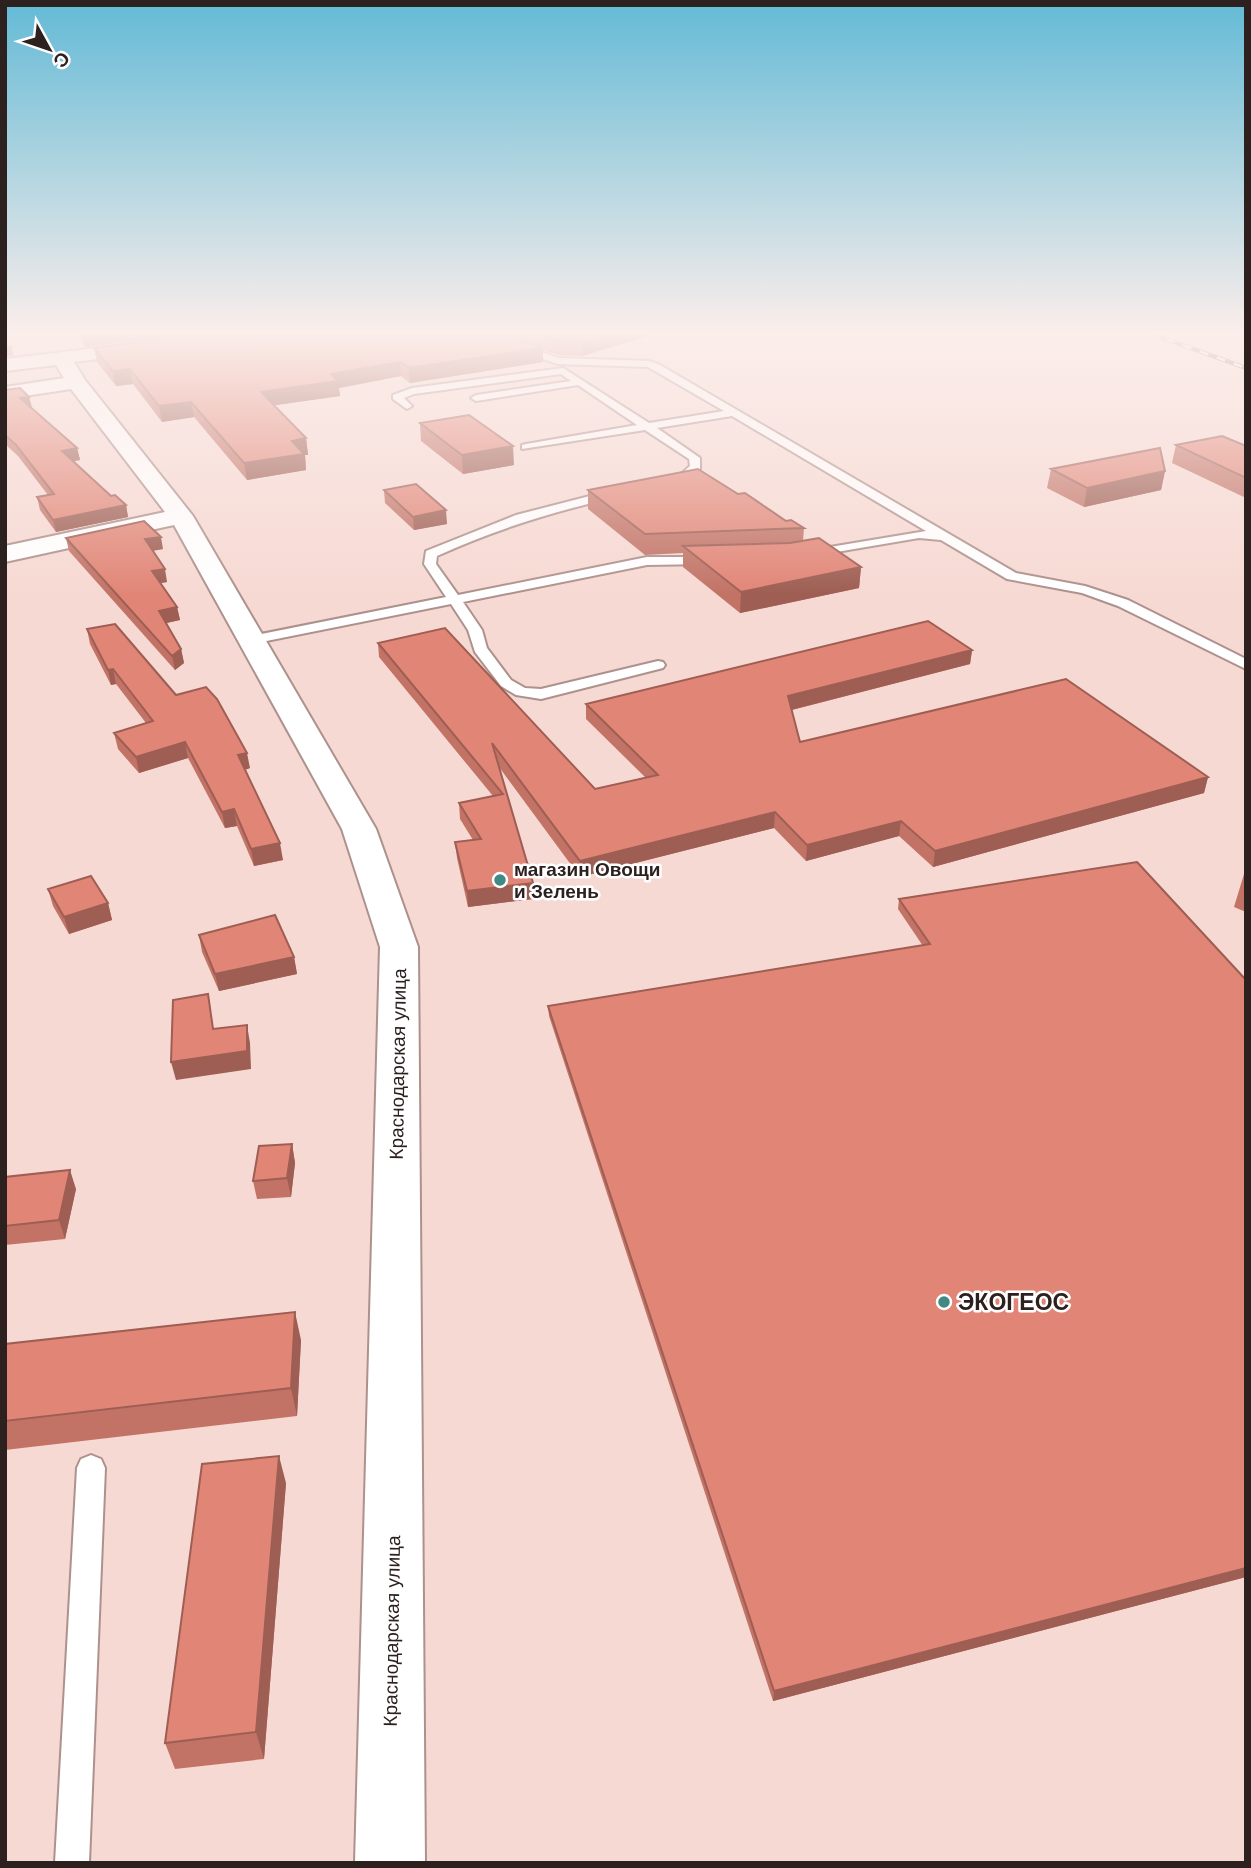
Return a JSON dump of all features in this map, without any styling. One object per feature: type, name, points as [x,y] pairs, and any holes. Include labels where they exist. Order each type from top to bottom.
[{"type":"street","name":"Краснодарская улица","points":[[107,420],[181,516],[359,829],[399,947],[390,1863]]},
{"type":"street","points":[[5,554],[181,516]]},
{"type":"lane","points":[[636,420],[694,458],[696,467],[684,477],[663,484]]},
{"type":"lane","points":[[526,447],[687,420]]},
{"type":"lane","points":[[749,420],[1012,576],[1085,590],[1123,603],[1246,664]]},
{"type":"lane","points":[[625,491],[562,503],[431,554],[430,564],[475,629],[481,649],[506,683],[522,692],[541,694],[658,665]]},
{"type":"lane","points":[[802,556],[919,534],[948,537]]},
{"type":"lane","points":[[251,640],[647,561],[720,560]]},
{"type":"lane","points":[[72,1863],[91,1468]]},
{"type":"building","points":[[5,420],[45,420],[77,448],[62,451],[111,496],[115,495],[126,505],[53,520],[37,497],[54,494],[5,435]]},
{"type":"building","points":[[207,420],[289,420],[306,438],[292,441],[304,454],[244,463]]},
{"type":"building","points":[[476,420],[513,446],[462,455],[420,423]]},
{"type":"building","points":[[1222,436],[1246,446],[1246,478],[1176,445]]},
{"type":"building","points":[[1160,448],[1165,471],[1087,488],[1051,469]]},
{"type":"building","points":[[698,469],[738,494],[745,493],[786,521],[791,520],[804,528],[645,534],[588,490]]},
{"type":"building","points":[[416,484],[446,510],[413,517],[384,490]]},
{"type":"building","points":[[144,521],[161,537],[145,539],[165,569],[152,571],[177,607],[159,611],[181,649],[172,656],[66,538]]},
{"type":"building","points":[[819,538],[861,567],[741,592],[683,546],[790,543]]},
{"type":"building","points":[[928,621],[972,650],[788,696],[800,742],[1066,679],[1208,777],[935,851],[901,821],[807,845],[775,812],[580,861],[492,743],[533,883],[467,891],[455,842],[481,839],[459,803],[503,794],[378,643],[445,628],[595,789],[658,775],[586,704]]},
{"type":"building","points":[[115,624],[176,695],[206,687],[217,699],[247,753],[238,755],[280,843],[251,849],[234,809],[222,812],[185,742],[136,757],[114,733],[153,721],[113,669],[108,670],[87,629]]},
{"type":"building","name":"ЭКОГЕОС","points":[[1137,862],[1246,980],[1246,1568],[774,1691],[548,1006],[930,944],[899,899]]},
{"type":"building","points":[[91,876],[108,903],[64,917],[48,889]]},
{"type":"building","points":[[275,915],[294,957],[215,974],[199,935]]},
{"type":"building","points":[[208,994],[213,1029],[247,1025],[247,1051],[171,1062],[173,1000]]},
{"type":"building","points":[[292,1144],[287,1178],[253,1181],[259,1146]]},
{"type":"building","points":[[70,1170],[59,1220],[5,1226],[5,1177]]},
{"type":"building","points":[[295,1312],[291,1388],[5,1421],[5,1344]]},
{"type":"building","points":[[279,1456],[256,1732],[165,1743],[202,1464]]},
{"type":"place","name":"магазин Овощи и Зелень","points":[[500,880]]},
{"type":"place","name":"ЭКОГЕОС","points":[[944,1302]]}]
